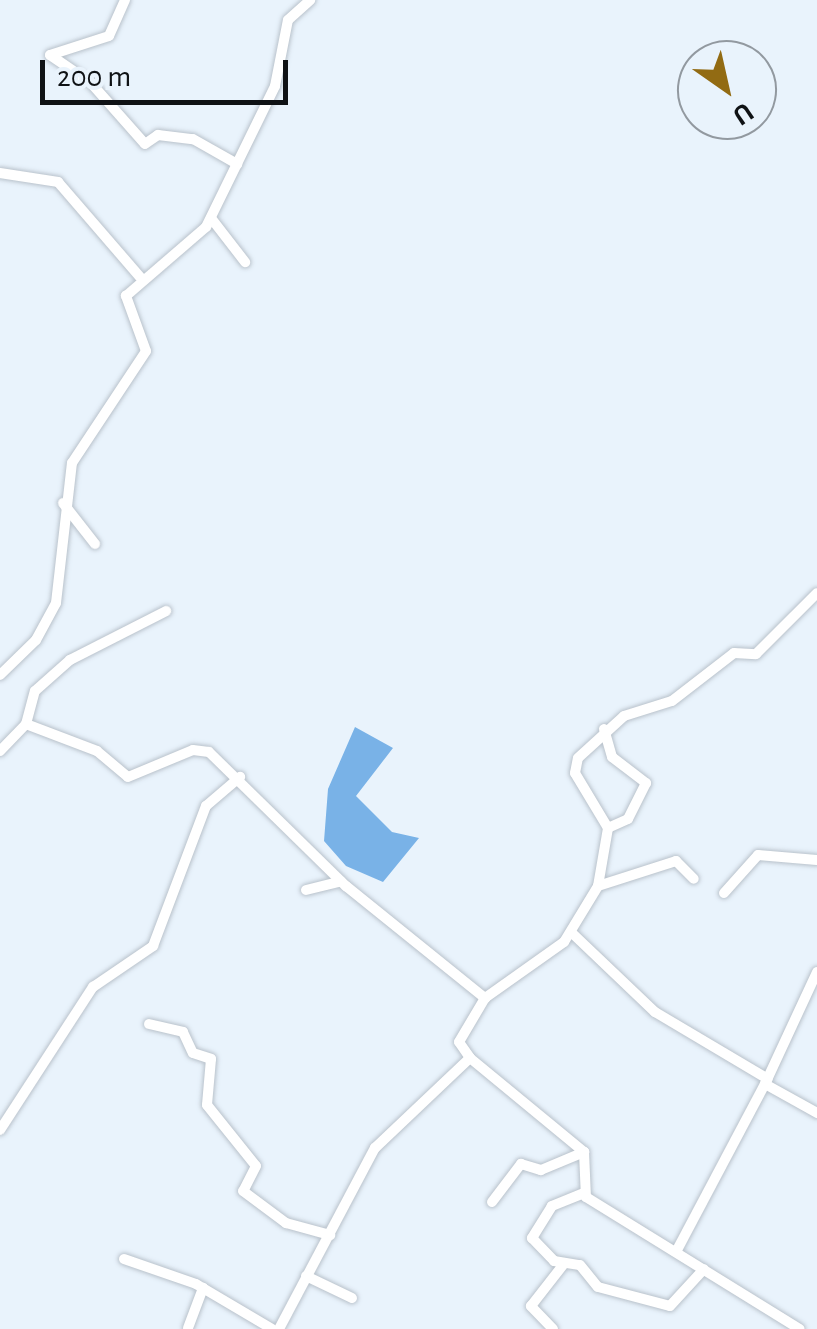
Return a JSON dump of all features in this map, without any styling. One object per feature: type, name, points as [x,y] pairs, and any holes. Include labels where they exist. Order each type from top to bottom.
[{"type":"street","points":[[125,0],[109,36],[49,54],[91,82],[145,144],[158,135],[193,139],[236,164]]},
{"type":"street","points":[[0,676],[36,640],[56,603],[62,502],[88,434],[146,351],[126,309],[140,277],[197,240],[275,86],[288,20],[310,0]]},
{"type":"street","points":[[0,173],[58,182],[140,277]]},
{"type":"street","points":[[210,218],[245,262]]},
{"type":"street","points":[[62,502],[95,544]]},
{"type":"street","points":[[584,1152],[470,1058],[460,1042],[485,998],[572,933],[598,886],[608,828],[574,773],[604,729],[672,702],[734,653],[756,654],[817,593]]},
{"type":"street","points":[[1,752],[26,724],[35,692],[70,660],[166,611]]},
{"type":"street","points":[[26,724],[97,751],[128,778],[193,750],[240,776],[341,881],[485,998]]},
{"type":"street","points":[[604,729],[612,757],[646,783],[628,818],[608,828]]},
{"type":"street","points":[[0,1130],[93,987],[153,946],[190,867],[206,806],[240,776]]},
{"type":"street","points":[[724,893],[758,855],[817,860]]},
{"type":"street","points":[[598,886],[676,862],[694,879]]},
{"type":"street","points":[[306,890],[341,881]]},
{"type":"street","points":[[572,933],[655,1012],[817,1112]]},
{"type":"street","points":[[676,1252],[766,1082],[817,972]]},
{"type":"street","points":[[148,1024],[182,1032],[193,1053],[211,1059],[207,1106],[256,1166],[243,1190],[286,1223],[330,1235]]},
{"type":"street","points":[[124,1258],[202,1288],[276,1329],[374,1148],[470,1058]]},
{"type":"street","points":[[584,1152],[584,1193]]},
{"type":"street","points":[[492,1202],[521,1164],[541,1170],[584,1152]]},
{"type":"street","points":[[584,1193],[800,1329]]},
{"type":"street","points":[[584,1193],[552,1206],[532,1238],[563,1265],[580,1265],[598,1287],[670,1306],[704,1269]]},
{"type":"street","points":[[553,1329],[532,1306],[563,1265]]},
{"type":"street","points":[[306,1276],[352,1298]]},
{"type":"street","points":[[188,1328],[202,1288]]},
{"type":"shaded area","points":[[355,727],[393,748],[356,796],[392,832],[419,838],[383,882],[346,866],[324,841],[328,789]]}]
